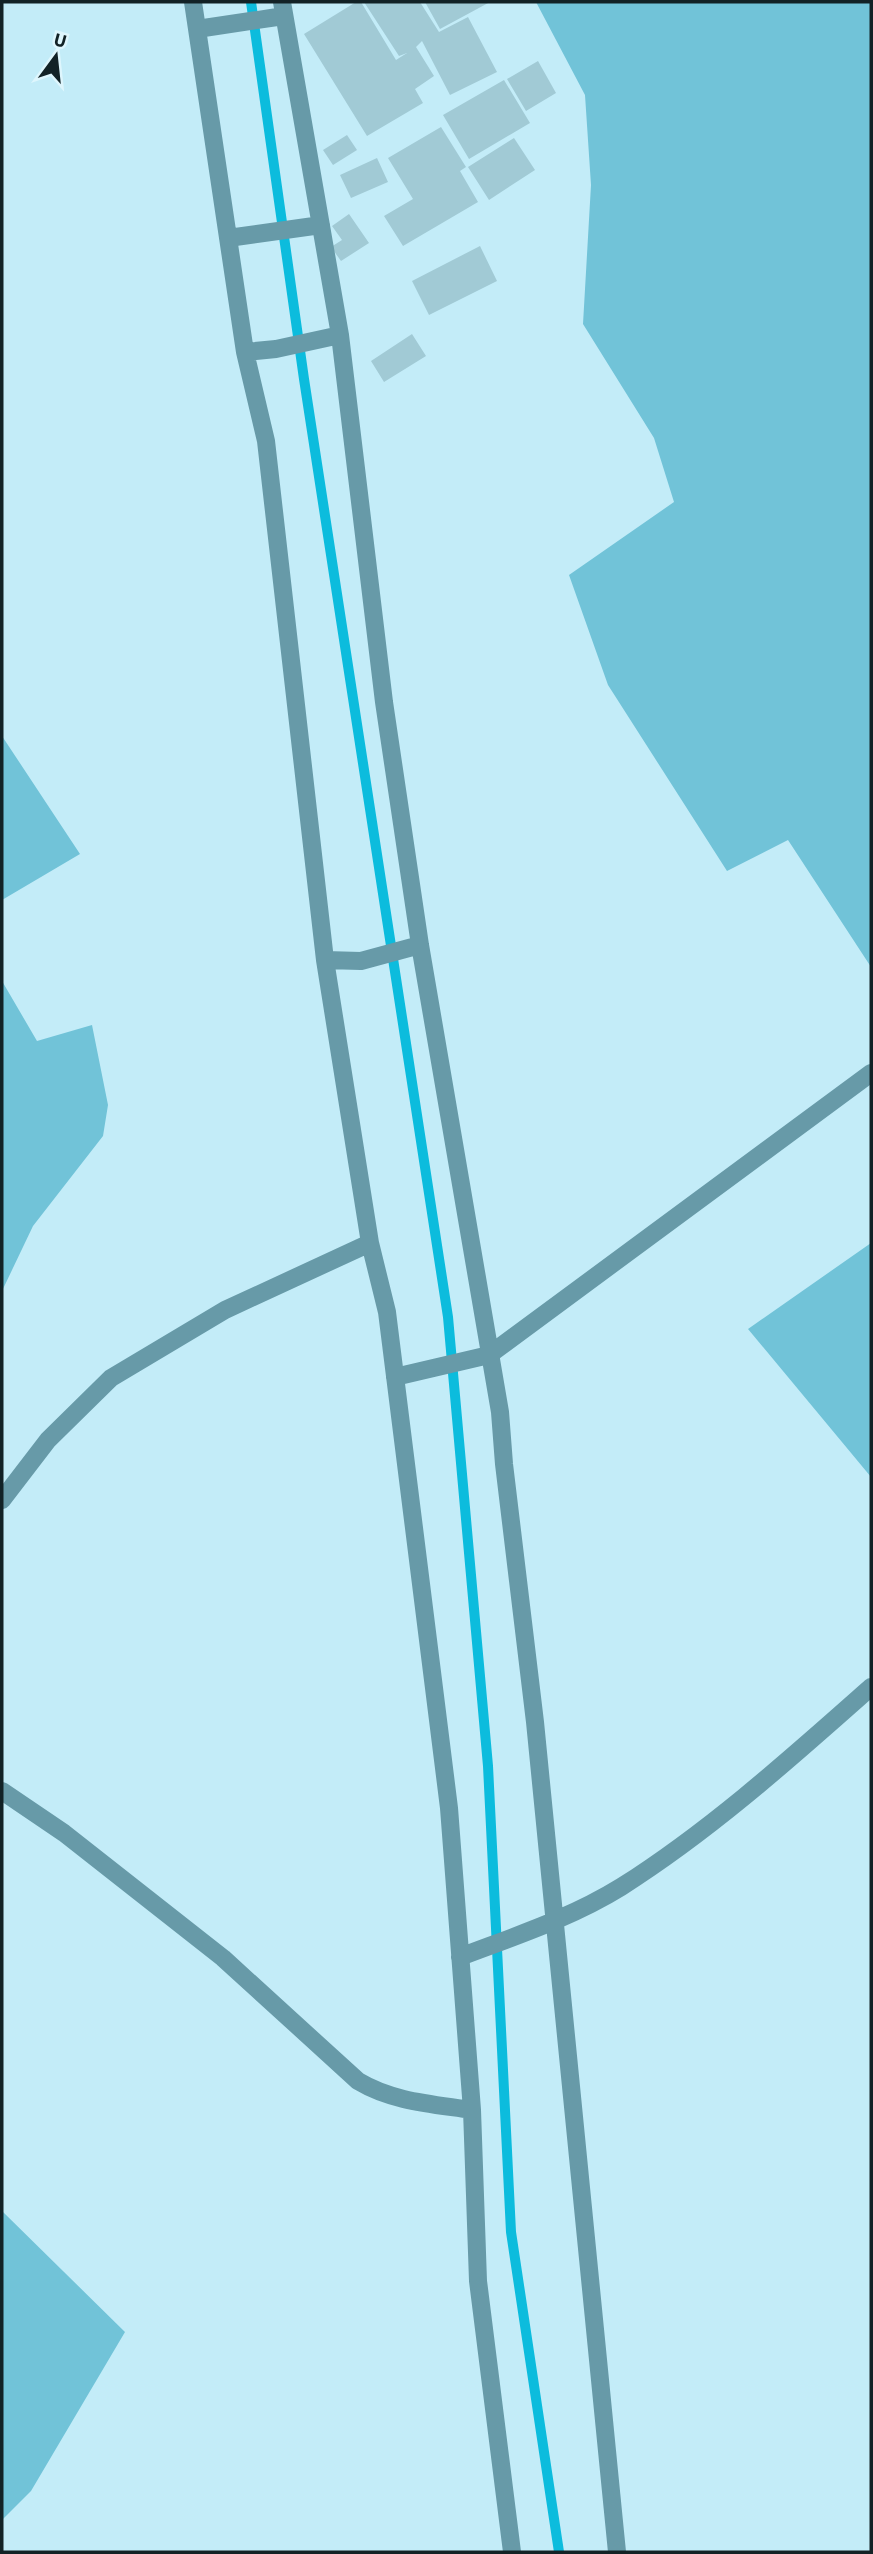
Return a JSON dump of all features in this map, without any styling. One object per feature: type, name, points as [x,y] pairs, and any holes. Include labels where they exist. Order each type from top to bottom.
[{"type":"street","points":[[193,2],[245,352],[266,440],[325,960],[370,1243],[387,1312],[449,1808],[472,2110],[478,2281],[512,2552]]},
{"type":"street","points":[[197,29],[226,26],[283,9],[340,335],[384,702],[481,1357],[500,1412],[535,1722],[617,2552]]},
{"type":"street","points":[[228,238],[321,225]]},
{"type":"street","points":[[245,352],[276,349],[340,335]]},
{"type":"street","points":[[325,960],[361,961],[420,945]]},
{"type":"street","points":[[395,1377],[481,1357],[871,1073]]},
{"type":"street","points":[[2,1500],[48,1440],[111,1378],[225,1310],[370,1243]]},
{"type":"street","points":[[460,1957],[555,1921],[621,1887],[739,1802],[871,1687]]},
{"type":"street","points":[[2,1791],[64,1833],[223,1958],[358,2081],[402,2100],[472,2110]]},
{"type":"shaded area","points":[[536,2],[871,2],[871,967],[788,840],[727,871],[608,685],[569,575],[674,502],[654,438],[583,324],[591,185],[585,95]]},
{"type":"shaded area","points":[[2,736],[80,854],[2,900]]},
{"type":"shaded area","points":[[2,981],[37,1041],[92,1025],[108,1105],[103,1136],[33,1226],[2,1291]]},
{"type":"shaded area","points":[[871,1243],[871,1477],[748,1329]]},
{"type":"shaded area","points":[[2,2211],[125,2332],[31,2491],[2,2520]]},
{"type":"building","points":[[356,2],[361,2],[396,60],[407,53],[399,56],[364,2],[420,2],[439,32],[468,17],[497,72],[450,95],[422,41],[416,47],[434,76],[415,89],[423,103],[367,136],[304,34]]},
{"type":"building","points":[[425,2],[490,2],[440,29]]},
{"type":"building","points":[[538,61],[556,93],[526,111],[507,79]]},
{"type":"building","points":[[504,80],[530,123],[469,159],[443,115]]},
{"type":"building","points":[[441,127],[466,167],[460,171],[478,202],[403,246],[384,216],[413,199],[388,158]]},
{"type":"building","points":[[347,135],[357,150],[333,165],[323,150]]},
{"type":"building","points":[[514,138],[535,170],[489,200],[468,167]]},
{"type":"building","points":[[377,158],[388,182],[351,198],[340,175]]},
{"type":"building","points":[[349,214],[369,243],[341,261],[331,247],[342,240],[332,226]]},
{"type":"building","points":[[480,246],[497,281],[429,315],[412,281]]},
{"type":"building","points":[[412,334],[426,356],[384,382],[371,361]]},
{"type":"waterway","points":[[251,2],[304,379],[448,1317],[488,1766],[511,2232],[559,2552]]}]
